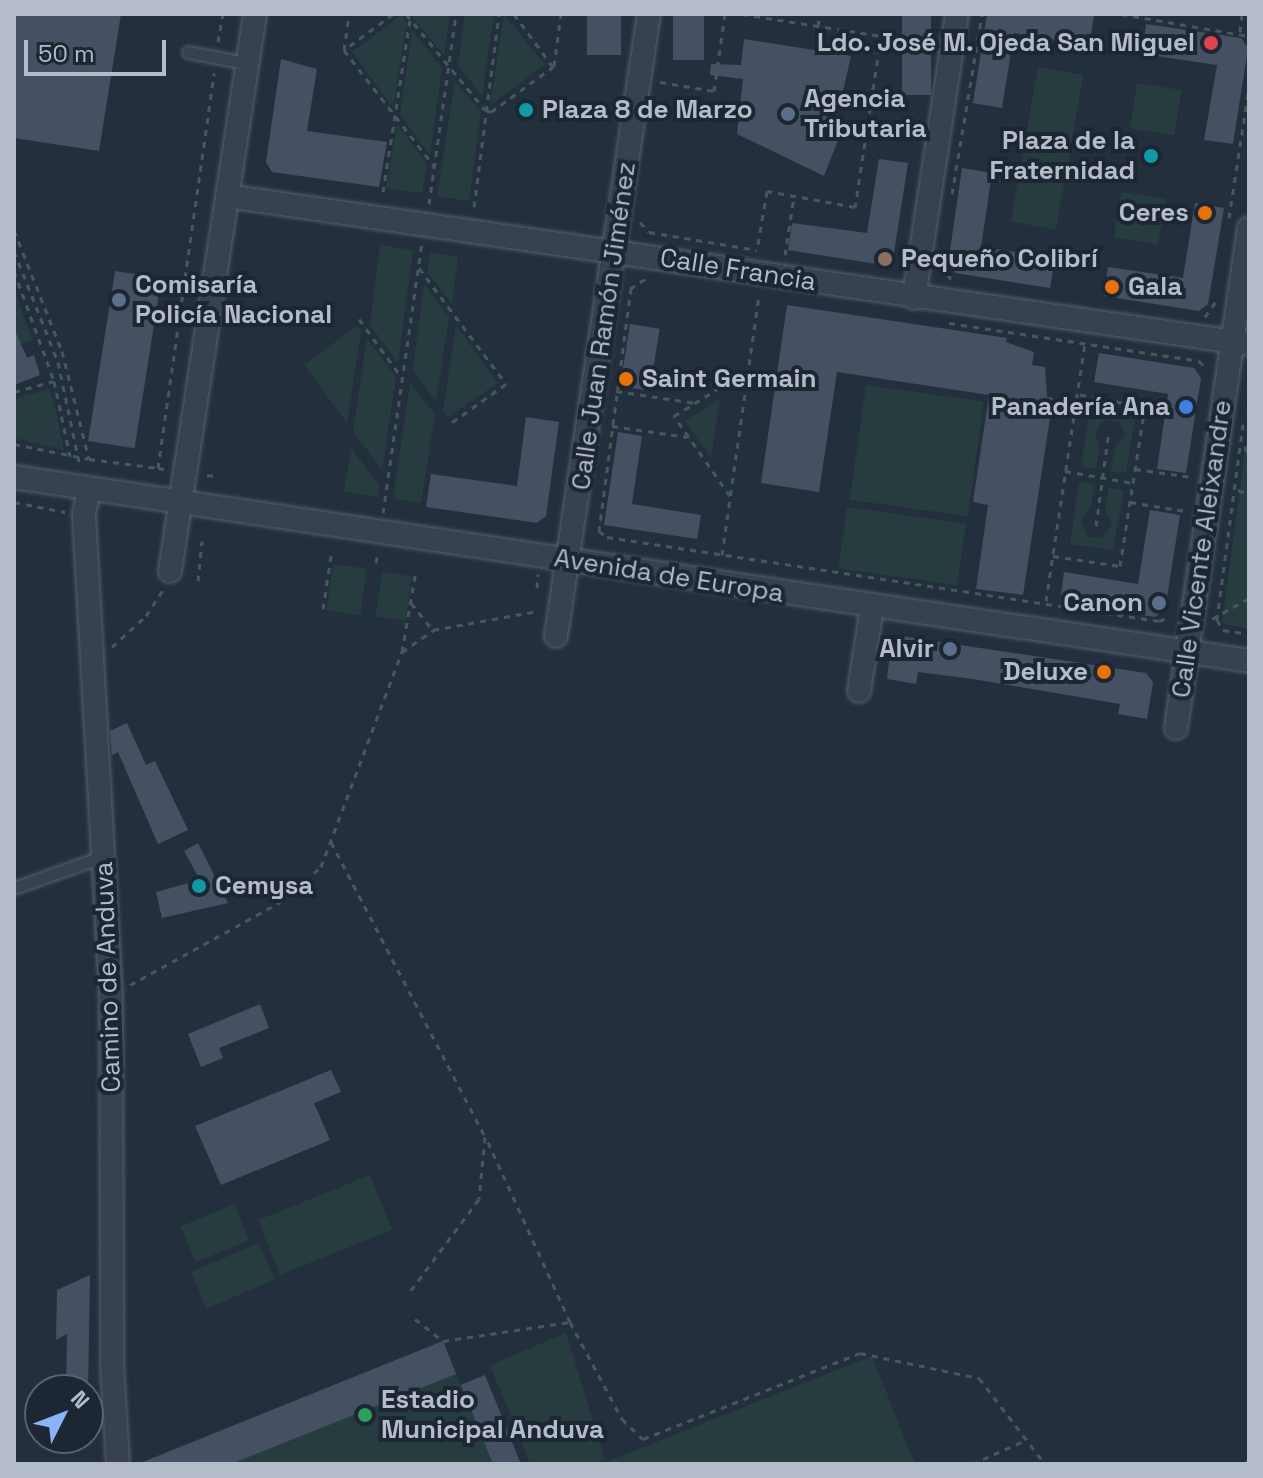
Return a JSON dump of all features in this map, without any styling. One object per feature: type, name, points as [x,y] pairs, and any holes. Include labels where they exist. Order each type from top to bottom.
[{"type":"street","points":[[170,571],[255,14]]},
{"type":"street","name":"Calle Juan Ramón Jiménez","points":[[556,636],[570,561],[649,14]]},
{"type":"street","points":[[914,298],[957,14]]},
{"type":"street","name":"Calle Francia","points":[[227,196],[1241,343]]},
{"type":"street","name":"Calle Vicente Aleixandre","points":[[1176,728],[1188,654],[1183,616],[1241,343],[1239,225]]},
{"type":"street","name":"Avenida de Europa","points":[[14,477],[1249,661]]},
{"type":"street","name":"Camino de Anduva","points":[[89,490],[84,514],[111,992],[112,1364],[118,1464]]},
{"type":"street","points":[[859,691],[872,607]]},
{"type":"lane","points":[[188,52],[247,63]]},
{"type":"lane","points":[[14,888],[105,856]]},
{"type":"path","points":[[158,468],[223,14]]},
{"type":"path","points":[[349,14],[344,50],[434,166]]},
{"type":"path","points":[[344,50],[393,14]]},
{"type":"path","points":[[430,200],[456,14]]},
{"type":"path","points":[[474,207],[499,14]]},
{"type":"path","points":[[514,14],[553,67]]},
{"type":"path","points":[[409,16],[485,110],[491,112],[553,67],[561,14]]},
{"type":"path","points":[[660,82],[714,91],[725,14]]},
{"type":"path","points":[[742,14],[881,36],[855,207],[767,191],[757,250]]},
{"type":"path","points":[[783,20],[784,14]]},
{"type":"path","points":[[818,26],[820,14]]},
{"type":"path","points":[[952,197],[982,14]]},
{"type":"path","points":[[1121,14],[1240,32],[1249,36]]},
{"type":"path","points":[[1240,32],[1242,14]]},
{"type":"path","points":[[383,192],[409,16]]},
{"type":"path","points":[[658,97],[662,68]]},
{"type":"path","points":[[1239,225],[1249,88]]},
{"type":"path","points":[[918,144],[922,118]]},
{"type":"path","points":[[867,124],[919,133]]},
{"type":"path","points":[[785,255],[794,196]]},
{"type":"path","points":[[640,220],[649,232],[799,257]]},
{"type":"path","points":[[14,230],[62,351],[89,459]]},
{"type":"path","points":[[384,503],[421,246]]},
{"type":"path","points":[[14,251],[58,362],[80,466]]},
{"type":"path","points":[[942,258],[941,267],[955,282]]},
{"type":"path","points":[[419,268],[506,384],[448,425]]},
{"type":"path","points":[[14,271],[54,381],[70,456]]},
{"type":"path","points":[[631,288],[599,531],[607,537],[1159,621],[1183,616],[1217,620],[1249,598]]},
{"type":"path","points":[[722,555],[759,294]]},
{"type":"path","points":[[1199,316],[1209,315],[1217,298]]},
{"type":"path","points":[[359,319],[402,378]]},
{"type":"path","points":[[1045,603],[1085,344]]},
{"type":"path","points":[[730,496],[674,416],[748,370]]},
{"type":"path","points":[[14,392],[54,381]]},
{"type":"path","points":[[616,391],[695,403]]},
{"type":"path","points":[[1053,556],[1120,566],[1145,407],[1077,394]]},
{"type":"path","points":[[1244,412],[1217,620],[1223,630],[1249,634]]},
{"type":"path","points":[[612,426],[689,437]]},
{"type":"path","points":[[1096,526],[1109,431]]},
{"type":"path","points":[[14,444],[70,456],[216,476]]},
{"type":"path","points":[[1249,447],[1244,448],[1249,453]]},
{"type":"path","points":[[1135,469],[1192,477]]},
{"type":"path","points":[[1065,471],[1133,483]]},
{"type":"path","points":[[1238,490],[1249,494]]},
{"type":"path","points":[[14,502],[59,512]]},
{"type":"path","points":[[1130,502],[1187,511]]},
{"type":"path","points":[[198,581],[202,541]]},
{"type":"path","points":[[323,609],[331,556]]},
{"type":"path","points":[[111,992],[277,904],[321,867],[402,652],[416,570]]},
{"type":"path","points":[[100,657],[146,616],[170,571]]},
{"type":"path","points":[[411,603],[433,630]]},
{"type":"path","points":[[402,652],[433,630],[539,611]]},
{"type":"path","points":[[331,842],[485,1137],[570,1322],[622,1419],[643,1439],[860,1353],[979,1378],[1045,1464]]},
{"type":"path","points":[[409,1293],[479,1199],[485,1137]]},
{"type":"path","points":[[415,1319],[443,1341],[570,1322]]},
{"type":"path","points":[[972,1464],[1026,1440]]},
{"type":"path","points":[[1242,1464],[1249,1461]]},
{"type":"green space","points":[[414,14],[450,14],[444,55],[413,18]]},
{"type":"green space","points":[[465,14],[494,14],[482,96],[458,65]]},
{"type":"green space","points":[[504,14],[545,65],[490,105]]},
{"type":"green space","points":[[401,15],[407,23],[393,108],[352,52]]},
{"type":"green space","points":[[412,30],[442,68],[430,155],[400,115]]},
{"type":"green space","points":[[1038,67],[1083,75],[1056,230],[1011,222]]},
{"type":"green space","points":[[455,81],[481,112],[469,201],[437,196]]},
{"type":"green space","points":[[1137,83],[1181,90],[1174,135],[1130,128]]},
{"type":"green space","points":[[397,124],[427,164],[422,193],[386,188]]},
{"type":"green space","points":[[1121,192],[1165,199],[1158,244],[1114,237]]},
{"type":"green space","points":[[380,245],[413,250],[398,363],[370,325]]},
{"type":"green space","points":[[430,252],[458,257],[452,304],[427,272]]},
{"type":"green space","points":[[424,284],[449,317],[436,402],[413,369]]},
{"type":"green space","points":[[14,289],[32,340],[17,345],[14,337]]},
{"type":"green space","points":[[456,325],[498,383],[448,417],[443,411]]},
{"type":"green space","points":[[357,326],[361,331],[347,423],[304,365]]},
{"type":"green space","points":[[367,338],[396,377],[382,470],[353,431]]},
{"type":"green space","points":[[410,383],[435,414],[421,503],[393,499]]},
{"type":"green space","points":[[866,385],[984,402],[968,516],[850,500]]},
{"type":"green space","points":[[49,389],[64,450],[14,438],[14,399]]},
{"type":"green space","points":[[720,398],[711,458],[685,421]]},
{"type":"green space","points":[[1090,410],[1135,418],[1126,473],[1111,471],[1114,449],[1125,435],[1119,422],[1105,419],[1095,432],[1100,447],[1096,469],[1081,467]]},
{"type":"green space","points":[[1249,419],[1249,629],[1222,623]]},
{"type":"green space","points":[[351,448],[379,485],[378,497],[344,491]]},
{"type":"green space","points":[[1079,482],[1095,485],[1091,506],[1081,520],[1087,537],[1101,538],[1112,525],[1105,509],[1109,488],[1124,490],[1113,550],[1070,544]]},
{"type":"green space","points":[[847,507],[966,524],[957,585],[838,568]]},
{"type":"green space","points":[[333,564],[367,569],[360,615],[326,611]]},
{"type":"green space","points":[[382,572],[412,576],[405,621],[376,617]]},
{"type":"green space","points":[[370,1175],[392,1230],[280,1275],[258,1220]]},
{"type":"green space","points":[[234,1204],[249,1240],[196,1263],[181,1227]]},
{"type":"green space","points":[[259,1243],[275,1280],[207,1309],[191,1272]]},
{"type":"green space","points":[[566,1333],[605,1459],[591,1464],[530,1464],[490,1365]]},
{"type":"green space","name":"Estadio Municipal Anduva","points":[[443,1341],[493,1464],[136,1464]]},
{"type":"green space","points":[[872,1356],[915,1464],[606,1462]]},
{"type":"building","points":[[14,14],[121,14],[99,151],[14,138]]},
{"type":"building","points":[[587,14],[621,14],[621,55],[587,55]]},
{"type":"building","points":[[673,14],[704,14],[704,60],[673,60]]},
{"type":"building","points":[[902,14],[931,14],[931,95],[902,95]]},
{"type":"building","points":[[987,14],[1094,16],[1089,45],[1014,33],[1002,108],[973,103]]},
{"type":"building","points":[[1146,24],[1241,38],[1248,48],[1233,144],[1204,140],[1217,65],[1142,54]]},
{"type":"building","name":"Agencia Tributaria","points":[[744,39],[851,56],[836,122],[844,125],[824,176],[737,134],[743,79],[710,75],[711,64],[741,65]]},
{"type":"building","points":[[281,59],[317,69],[307,131],[387,142],[379,187],[272,172],[266,162]]},
{"type":"building","points":[[879,159],[908,163],[893,259],[883,265],[788,250],[792,223],[867,233]]},
{"type":"building","points":[[962,168],[992,173],[981,247],[1055,258],[1050,288],[955,273],[948,264]]},
{"type":"building","points":[[1195,203],[1224,208],[1208,304],[1199,311],[1104,296],[1108,267],[1183,278]]},
{"type":"building","points":[[115,271],[161,278],[135,448],[88,441]]},
{"type":"building","points":[[787,305],[1007,338],[1006,342],[1034,352],[1032,365],[1045,367],[1047,397],[1053,398],[1023,595],[976,589],[988,505],[973,502],[989,395],[837,372],[819,492],[761,483]]},
{"type":"building","points":[[630,324],[660,329],[650,391],[620,386]]},
{"type":"building","points":[[14,328],[27,358],[34,355],[40,375],[14,385]]},
{"type":"building","points":[[1099,353],[1194,368],[1201,378],[1186,473],[1157,469],[1168,394],[1094,382]]},
{"type":"building","points":[[526,417],[559,422],[546,516],[537,523],[426,507],[431,474],[517,486]]},
{"type":"building","points":[[618,432],[642,436],[632,504],[701,515],[697,539],[604,525]]},
{"type":"building","points":[[1150,510],[1180,515],[1165,610],[1155,617],[1060,602],[1064,572],[1138,584]]},
{"type":"building","points":[[901,636],[1146,673],[1153,682],[1147,719],[1118,714],[1120,704],[973,679],[918,672],[916,684],[887,679],[891,643]]},
{"type":"building","points":[[127,723],[146,765],[155,761],[188,830],[158,844],[118,752],[112,755],[110,731]]},
{"type":"building","name":"Cemysa","points":[[198,843],[228,903],[162,918],[156,892],[200,880],[184,851]]},
{"type":"building","points":[[260,1004],[269,1028],[219,1048],[223,1058],[201,1067],[188,1034]]},
{"type":"building","points":[[331,1070],[341,1092],[314,1103],[330,1140],[221,1185],[195,1126]]},
{"type":"building","points":[[90,1275],[88,1374],[66,1374],[67,1334],[56,1340],[57,1290]]},
{"type":"building","points":[[443,1341],[456,1374],[231,1464],[138,1464]]},
{"type":"building","points":[[485,1375],[521,1464],[493,1464],[461,1385]]},
{"type":"place","name":"Ldo. José M. Ojeda San Miguel","points":[[1211,43]]},
{"type":"place","name":"Plaza 8 de Marzo","points":[[526,110]]},
{"type":"place","name":"Agencia Tributaria","points":[[788,114]]},
{"type":"place","name":"Plaza de la Fraternidad","points":[[1151,156]]},
{"type":"place","name":"Ceres","points":[[1205,213]]},
{"type":"place","name":"Pequeño Colibrí","points":[[885,259]]},
{"type":"place","name":"Gala","points":[[1112,287]]},
{"type":"place","name":"Comisaría Policía Nacional","points":[[119,300]]},
{"type":"place","name":"Saint Germain","points":[[626,379]]},
{"type":"place","name":"Panadería Ana","points":[[1186,407]]},
{"type":"place","name":"Canon","points":[[1159,603]]},
{"type":"place","name":"Alvir","points":[[950,649]]},
{"type":"place","name":"Deluxe","points":[[1104,672]]},
{"type":"place","name":"Cemysa","points":[[199,886]]},
{"type":"place","name":"Estadio Municipal Anduva","points":[[365,1415]]}]
